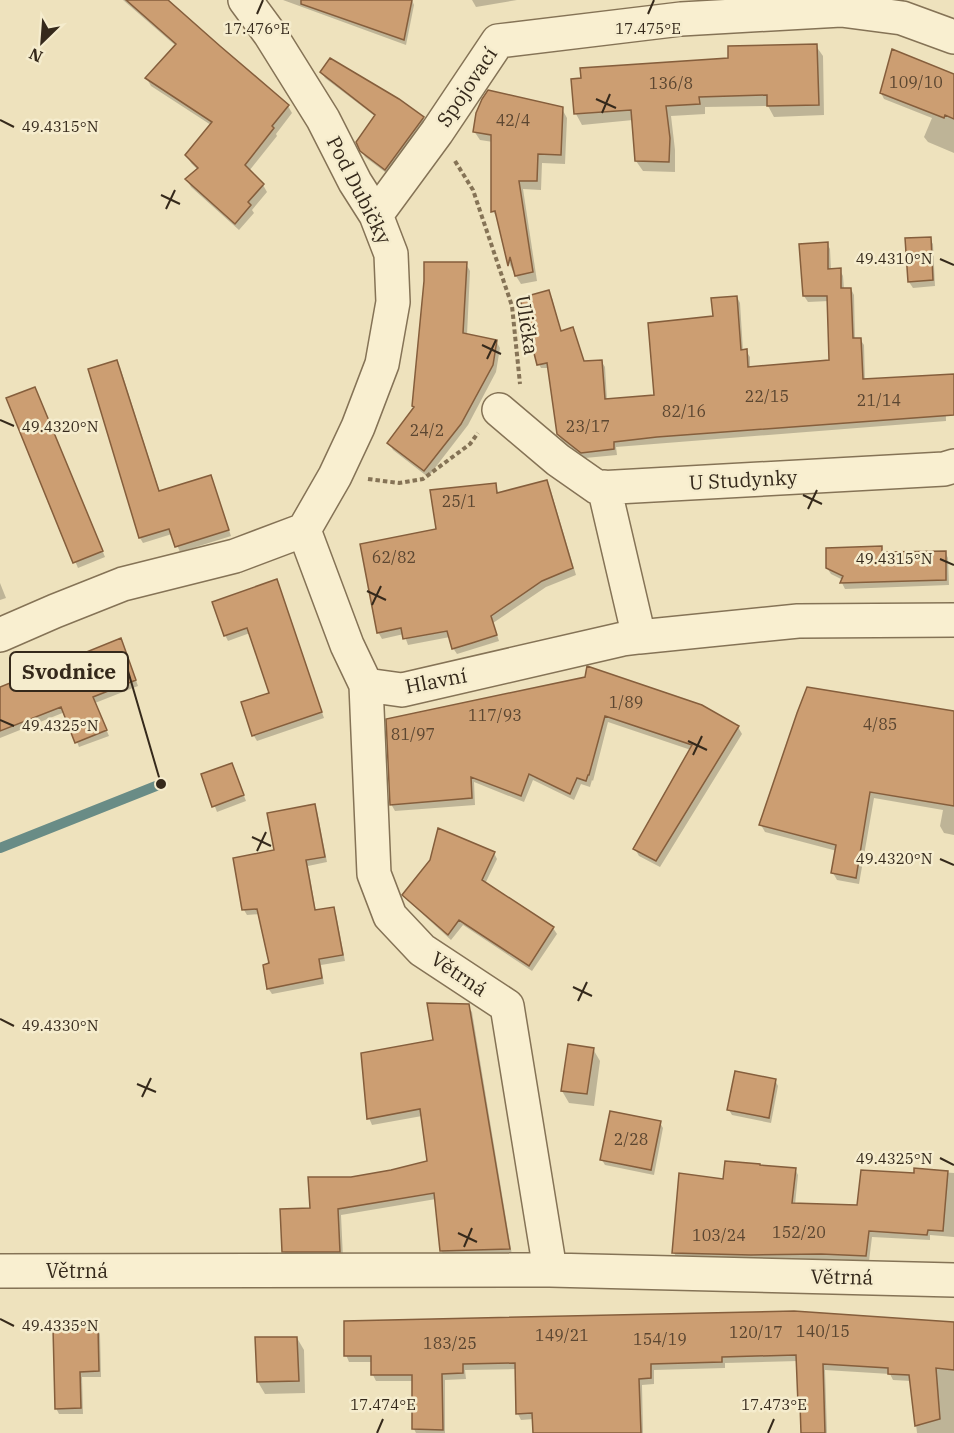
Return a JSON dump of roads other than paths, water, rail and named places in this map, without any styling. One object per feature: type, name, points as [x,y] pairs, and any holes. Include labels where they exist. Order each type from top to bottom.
[{"type":"street","name":"Pod Dubičky","points":[[245,0],[270,34],[323,119],[355,182],[376,215],[391,254],[393,302],[382,364],[358,427],[335,476],[304,530]]},
{"type":"street","name":"Spojovací","points":[[376,215],[437,132],[498,41],[681,19],[841,10],[902,18],[954,37]]},
{"type":"street","name":"U Studynky","points":[[499,410],[558,460],[598,488],[944,469],[954,466]]},
{"type":"street","points":[[604,487],[639,637]]},
{"type":"street","points":[[0,635],[123,584],[235,556],[304,530],[347,645],[366,685]]},
{"type":"street","name":"Hlavní","points":[[366,685],[402,690],[639,637],[798,621],[954,620]]},
{"type":"street","name":"Větrná","points":[[366,685],[374,874],[390,915],[422,950],[507,1006],[550,1270]]},
{"type":"street","name":"Větrná","points":[[0,1271],[550,1270],[954,1280]]},
{"type":"waterway","points":[[0,848],[161,784]]},
{"type":"place","name":"Svodnice","points":[[161,784]]}]
